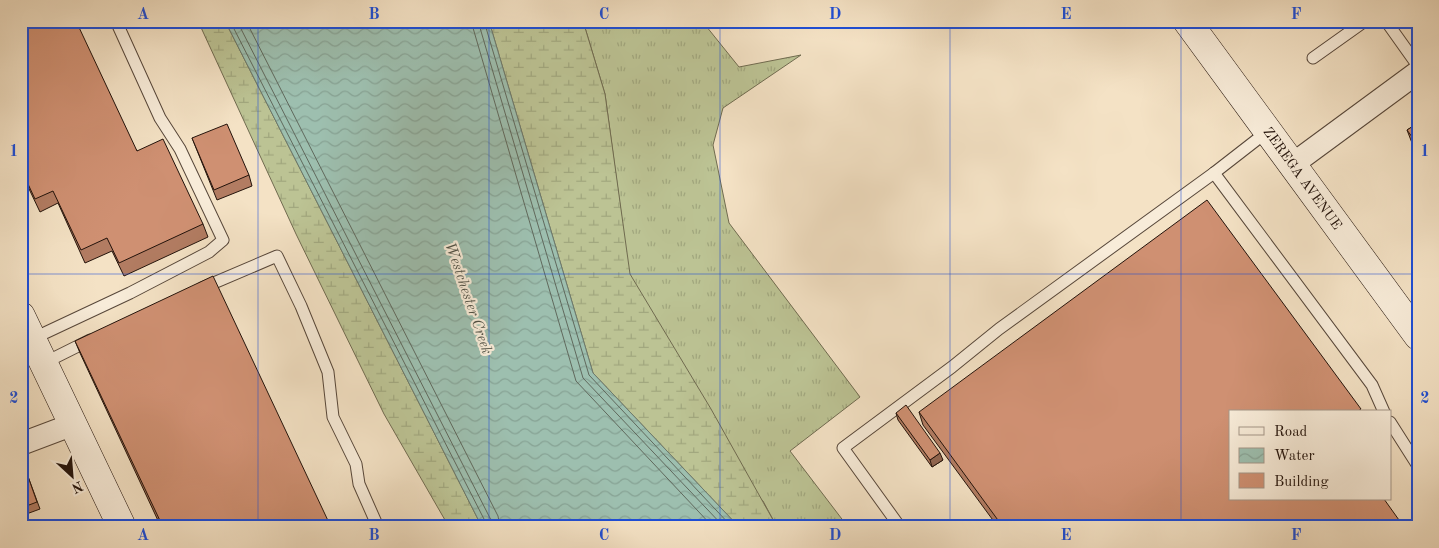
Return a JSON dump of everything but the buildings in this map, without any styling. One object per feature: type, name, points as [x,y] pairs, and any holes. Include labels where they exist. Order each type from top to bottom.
[{"type":"main road","name":"ZEREGA AVENUE","points":[[1187,21],[1418,336]]},
{"type":"main road","points":[[32,339],[122,527]]},
{"type":"street","points":[[1293,164],[1418,72]]},
{"type":"street","points":[[21,444],[74,424]]},
{"type":"lane","points":[[32,339],[122,297],[209,252],[224,240],[180,149],[160,118],[116,21]]},
{"type":"lane","points":[[1313,58],[1365,21]]},
{"type":"lane","points":[[1386,21],[1418,66]]},
{"type":"lane","points":[[900,527],[843,448],[952,367],[999,329],[1214,173],[1268,131]]},
{"type":"lane","points":[[1214,173],[1372,385],[1383,410]]},
{"type":"lane","points":[[188,294],[277,256],[301,306],[328,372],[332,417],[356,464],[359,484],[378,527]]},
{"type":"lane","points":[[32,339],[102,334]]},
{"type":"lane","points":[[1392,425],[1418,466]]},
{"type":"green space","points":[[198,21],[225,21],[482,527],[449,527],[384,414],[296,234]]},
{"type":"green space","points":[[489,21],[583,21],[605,94],[630,274],[711,409],[777,527],[739,527],[593,373]]},
{"type":"green space","points":[[583,21],[702,21],[739,67],[801,55],[723,108],[713,145],[729,223],[860,397],[790,451],[848,527],[777,527],[763,501],[714,451],[615,246],[624,235],[605,94]]},
{"type":"water","name":"Westchester Creek","points":[[225,21],[489,21],[593,373],[739,527],[482,527]]}]
